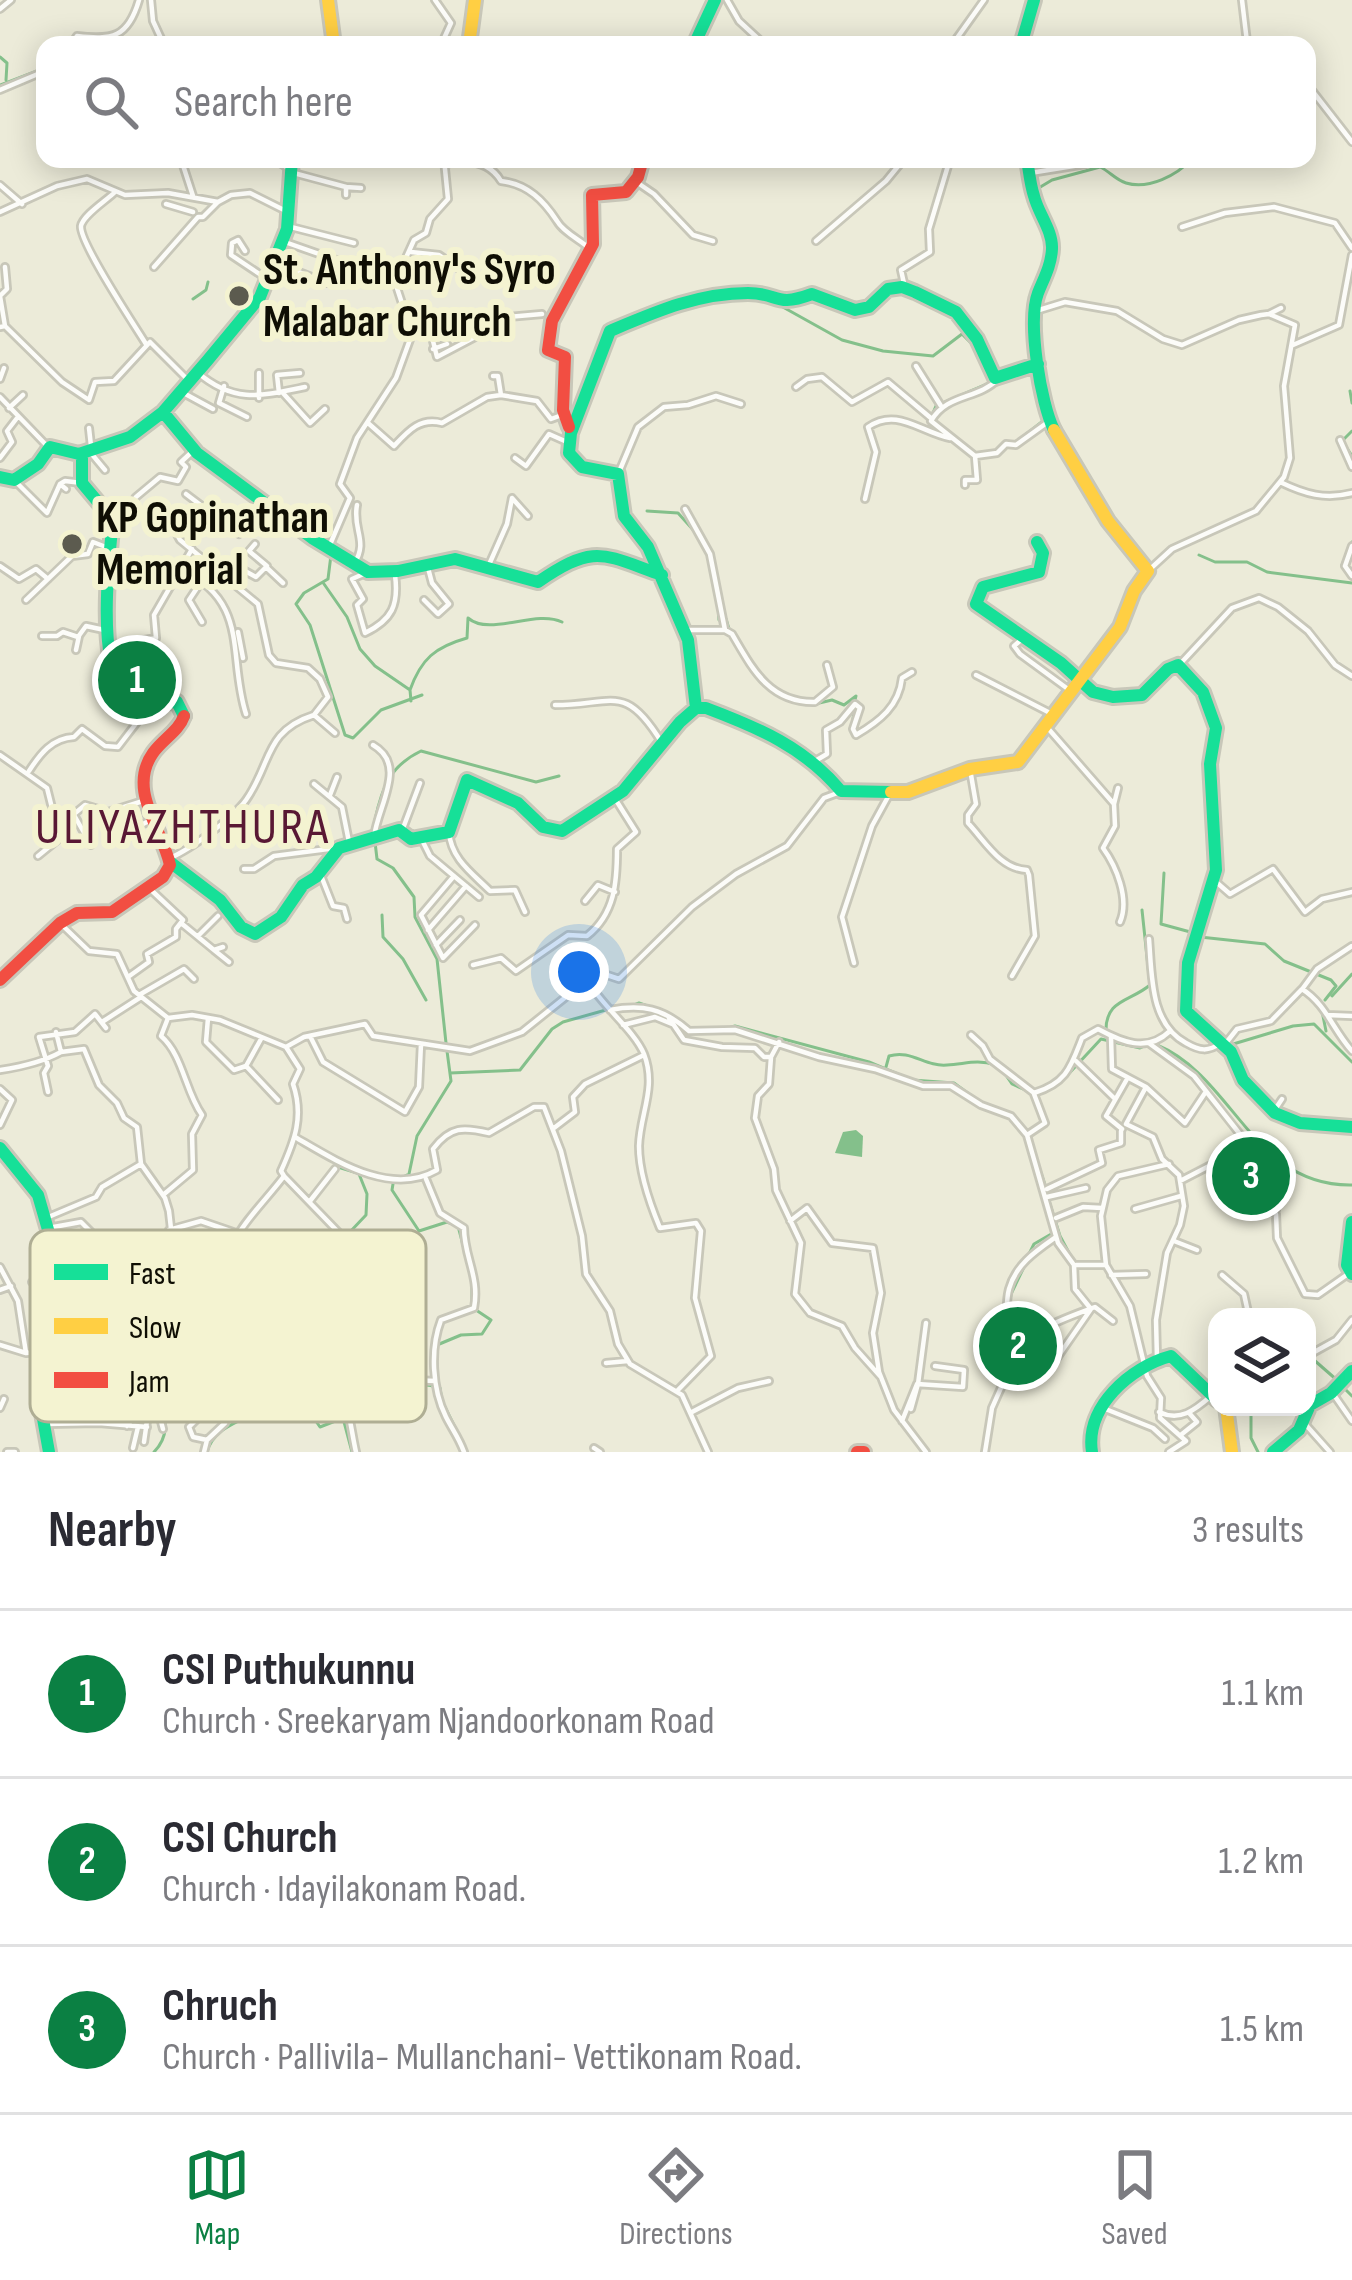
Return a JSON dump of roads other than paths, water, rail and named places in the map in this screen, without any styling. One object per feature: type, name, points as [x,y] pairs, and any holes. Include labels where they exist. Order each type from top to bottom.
[{"type":"street","points":[[0,9],[11,0]]},
{"type":"street","points":[[109,36],[118,34],[134,15],[139,0]]},
{"type":"street","points":[[151,0],[160,36]]},
{"type":"street","points":[[328,0],[333,36]]},
{"type":"street","points":[[435,0],[451,23],[445,36]]},
{"type":"street","points":[[470,36],[475,0]]},
{"type":"street","points":[[961,36],[984,0]]},
{"type":"street","points":[[1024,36],[1034,0]]},
{"type":"street","points":[[1242,0],[1246,36]]},
{"type":"street","points":[[698,36],[716,1],[755,36]]},
{"type":"street","points":[[0,90],[36,75]]},
{"type":"street","points":[[1316,96],[1352,142]]},
{"type":"street","points":[[184,168],[196,214]]},
{"type":"street","points":[[0,397],[49,448],[67,454],[130,437],[163,412],[256,302],[282,241],[290,168]]},
{"type":"street","points":[[292,168],[346,190],[362,188]]},
{"type":"street","points":[[328,548],[350,498],[340,484],[368,423],[396,378],[411,333],[395,281],[414,240],[426,232],[430,219],[448,199],[445,168]]},
{"type":"street","points":[[489,168],[501,181],[518,183],[540,198],[558,223],[592,250]]},
{"type":"street","points":[[618,474],[578,465],[568,453],[567,366],[565,357],[548,350],[547,338],[557,308],[592,250],[592,195],[626,192],[640,168]]},
{"type":"street","points":[[816,242],[897,168]]},
{"type":"street","points":[[905,288],[901,270],[929,251],[929,230],[947,168]]},
{"type":"street","points":[[1028,168],[1034,199],[1053,244],[1046,281],[1038,293],[1033,337],[1048,422],[1108,521],[1148,571]]},
{"type":"street","points":[[6,221],[3,211],[80,179],[95,180],[115,192],[218,202]]},
{"type":"street","points":[[635,181],[693,235],[712,241]]},
{"type":"street","points":[[0,185],[22,204]]},
{"type":"street","points":[[115,192],[81,228],[104,278],[146,344],[159,348],[213,409]]},
{"type":"street","points":[[166,204],[203,217],[231,195],[250,194],[287,219],[354,243]]},
{"type":"street","points":[[1181,227],[1225,213],[1274,207],[1335,223],[1352,251],[1339,325],[1293,345]]},
{"type":"street","points":[[154,267],[196,214]]},
{"type":"street","points":[[245,251],[238,240],[230,250],[237,261],[267,279]]},
{"type":"street","points":[[273,262],[327,283],[335,274],[339,261],[282,241]]},
{"type":"street","points":[[411,252],[434,254],[458,268]]},
{"type":"street","points":[[5,267],[7,289],[0,298],[3,326],[62,382],[89,400],[95,382],[114,381],[146,344]]},
{"type":"street","points":[[368,423],[394,446],[412,426],[442,423],[487,397],[501,395],[538,401],[551,419],[566,421],[582,411],[605,338],[624,322],[686,300],[749,293],[788,304],[812,294],[860,309],[869,307],[888,289],[905,288],[956,312],[998,379]]},
{"type":"street","points":[[1039,310],[1065,302],[1117,311],[1182,345],[1281,308]]},
{"type":"street","points":[[411,333],[542,314]]},
{"type":"street","points":[[286,1047],[310,1036],[365,1024],[373,1036],[470,1051],[517,1035],[598,972],[619,979],[692,907],[736,874],[787,846],[824,798],[841,791],[926,788],[970,769],[990,770],[1018,762],[1120,627],[1148,571],[1172,549],[1256,511],[1280,482],[1290,458],[1284,386],[1295,325],[1269,314]]},
{"type":"street","points":[[430,329],[433,349],[440,357],[475,337]]},
{"type":"street","points":[[433,349],[447,344]]},
{"type":"street","points":[[932,419],[940,406],[1038,364]]},
{"type":"street","points":[[278,365],[280,393],[310,423],[325,409]]},
{"type":"street","points":[[916,366],[940,406]]},
{"type":"street","points":[[0,379],[4,368]]},
{"type":"street","points":[[259,373],[260,398]]},
{"type":"street","points":[[277,376],[301,373]]},
{"type":"street","points":[[493,376],[499,376],[501,395]]},
{"type":"street","points":[[796,387],[822,377],[852,402],[888,382],[975,456],[997,453],[1006,444],[1014,446],[1048,422]]},
{"type":"street","points":[[188,381],[260,398],[305,387]]},
{"type":"street","points":[[224,386],[219,403],[247,416]]},
{"type":"street","points":[[9,408],[23,395]]},
{"type":"street","points":[[696,708],[685,629],[648,548],[624,516],[618,474],[638,427],[664,407],[716,396],[741,404]]},
{"type":"street","points":[[163,412],[194,450],[368,572]]},
{"type":"street","points":[[0,458],[12,442],[7,431],[17,418]]},
{"type":"street","points":[[865,499],[876,452],[868,427],[880,418],[900,418],[950,438]]},
{"type":"street","points":[[82,483],[88,428]]},
{"type":"street","points":[[515,458],[526,466],[549,434],[568,443]]},
{"type":"street","points":[[1340,440],[1352,467]]},
{"type":"street","points":[[49,448],[38,464],[7,478],[47,513],[63,487],[82,483]]},
{"type":"street","points":[[114,528],[150,483],[160,477],[178,481],[186,467],[181,462],[194,450]]},
{"type":"street","points":[[88,452],[105,470]]},
{"type":"street","points":[[965,484],[977,480],[975,456]]},
{"type":"street","points":[[1280,482],[1328,497],[1352,493]]},
{"type":"street","points":[[82,483],[109,514],[114,528],[104,586],[109,638],[121,687],[152,704],[177,702],[185,718],[148,762],[142,786],[151,820],[183,878],[225,905],[236,925],[252,934],[281,916],[304,885],[344,846],[344,811],[314,784]]},
{"type":"street","points":[[186,494],[239,534],[267,502]]},
{"type":"street","points":[[488,567],[507,524],[512,498],[528,516]]},
{"type":"street","points":[[354,564],[363,542],[355,516],[357,506]]},
{"type":"street","points":[[685,509],[710,554],[725,630]]},
{"type":"street","points":[[0,980],[60,923],[86,911],[112,912],[163,878],[170,860],[242,806],[274,740],[289,725],[314,715],[328,697],[308,668],[276,663],[268,655],[258,604],[180,540],[170,522],[174,518],[182,524]]},
{"type":"street","points":[[26,601],[74,554],[88,554],[93,542],[111,549]]},
{"type":"street","points":[[1037,542],[1043,553],[1039,572],[983,587],[976,604],[1024,637],[1077,687],[1103,695],[1142,695],[1232,608],[1259,598],[1308,631],[1335,665],[1352,676]]},
{"type":"street","points":[[255,544],[249,551],[283,583]]},
{"type":"street","points":[[1352,546],[1345,566],[1352,576]]},
{"type":"street","points":[[76,650],[86,626],[109,638],[156,638],[154,615],[192,549]]},
{"type":"street","points":[[395,572],[398,596],[389,620],[365,633],[357,604],[363,599],[352,579],[368,572],[395,572],[454,560],[538,582],[564,564],[604,554],[662,575]]},
{"type":"street","points":[[424,600],[438,614],[449,604],[432,583],[427,564]]},
{"type":"street","points":[[0,566],[19,578],[36,568],[49,579]]},
{"type":"street","points":[[233,584],[245,571],[256,577],[266,567]]},
{"type":"street","points":[[180,569],[201,582],[233,621],[243,658]]},
{"type":"street","points":[[201,582],[190,600],[202,622]]},
{"type":"street","points":[[233,621],[237,677],[246,714]]},
{"type":"street","points":[[685,629],[732,634],[758,680],[802,703],[815,703],[832,687],[827,665]]},
{"type":"street","points":[[42,636],[64,632],[79,636]]},
{"type":"street","points":[[1178,665],[1195,679],[1216,728],[1209,757],[1216,806],[1215,881],[1183,981],[1188,1014],[1243,1080],[1300,1123],[1352,1126]]},
{"type":"street","points":[[815,761],[827,754],[826,730],[855,704],[860,708],[853,729],[856,735],[868,728],[895,704],[902,678],[912,673]]},
{"type":"street","points":[[976,675],[1048,719],[1114,804]]},
{"type":"street","points":[[555,705],[622,700],[645,718],[662,743]]},
{"type":"street","points":[[28,773],[52,744],[82,729],[105,746],[118,747],[152,704]]},
{"type":"street","points":[[525,912],[515,890],[490,891],[450,846],[449,832],[467,780],[520,804],[530,819],[550,831],[562,831],[641,774],[662,743],[696,708],[706,708],[787,739],[841,791]]},
{"type":"street","points":[[314,715],[335,733]]},
{"type":"street","points":[[373,745],[385,752],[392,769],[374,837]]},
{"type":"street","points":[[1,756],[47,788],[60,838],[38,856]]},
{"type":"street","points":[[970,769],[976,804],[968,823],[994,855],[1029,875],[1035,936],[1012,976]]},
{"type":"street","points":[[330,795],[338,777]]},
{"type":"street","points":[[402,831],[420,783]]},
{"type":"street","points":[[1118,788],[1115,826],[1102,848],[1120,878],[1124,914],[1120,922]]},
{"type":"street","points":[[854,963],[842,917],[872,826],[893,791]]},
{"type":"street","points":[[473,965],[502,958],[516,971],[568,935],[590,935],[615,892],[616,849],[636,832],[614,797]]},
{"type":"street","points":[[57,828],[85,805],[108,812],[145,800]]},
{"type":"street","points":[[74,815],[91,845]]},
{"type":"street","points":[[130,830],[151,820]]},
{"type":"street","points":[[402,831],[410,839],[449,832]]},
{"type":"street","points":[[244,869],[254,869],[274,856],[344,846],[402,831]]},
{"type":"street","points":[[420,838],[425,850],[478,897]]},
{"type":"street","points":[[1215,881],[1231,894],[1273,869],[1304,913],[1322,899],[1352,892]]},
{"type":"street","points":[[320,873],[328,901],[344,908],[347,919]]},
{"type":"street","points":[[454,875],[422,913],[428,930],[447,958],[475,925]]},
{"type":"street","points":[[585,901],[598,885],[615,892]]},
{"type":"street","points":[[428,930],[466,886]]},
{"type":"street","points":[[128,977],[149,962],[147,954],[176,937],[183,917],[149,888]]},
{"type":"street","points":[[198,936],[218,916]]},
{"type":"street","points":[[436,946],[460,920]]},
{"type":"street","points":[[60,923],[89,951],[117,954],[140,996],[167,1018],[192,1015],[237,1024],[286,1047],[300,1065],[293,1084],[301,1107],[281,1171],[335,1230]]},
{"type":"street","points":[[181,923],[229,962]]},
{"type":"street","points":[[1149,939],[1157,1008],[1170,1031],[1193,1047],[1220,1047],[1237,1029],[1271,1021],[1307,978],[1352,946]]},
{"type":"street","points":[[214,950],[223,947]]},
{"type":"street","points":[[48,1092],[46,1060],[38,1038],[74,1032],[95,1014],[104,1025],[184,969],[194,979]]},
{"type":"street","points":[[587,980],[644,1055],[652,1087],[639,1152],[651,1208],[661,1229],[696,1223],[702,1239],[694,1298],[711,1356],[678,1390]]},
{"type":"street","points":[[1302,989],[1321,1002],[1352,1051]]},
{"type":"street","points":[[607,1010],[638,1005],[669,1016],[689,1031],[730,1029],[923,1086],[951,1086],[970,1100],[1011,1116],[1028,1135],[1056,1233],[1076,1265],[1075,1288],[1090,1309]]},
{"type":"street","points":[[1327,1015],[1352,1016]]},
{"type":"street","points":[[669,1016],[684,1040],[722,1048],[755,1048],[764,1058],[771,1057]]},
{"type":"street","points":[[623,1025],[655,1017],[672,1024]]},
{"type":"street","points":[[163,1195],[193,1170],[192,1134],[202,1115],[171,1045],[161,1036],[167,1018]]},
{"type":"street","points":[[208,1018],[206,1042],[234,1070],[246,1066],[261,1039]]},
{"type":"street","points":[[1034,1095],[1052,1086],[1078,1062],[1084,1036],[1098,1029],[1135,1045],[1150,1044],[1170,1031]]},
{"type":"street","points":[[56,1032],[61,1052]]},
{"type":"street","points":[[971,1034],[989,1059],[1034,1095],[1045,1123],[1028,1135]]},
{"type":"street","points":[[310,1036],[322,1062],[405,1112],[418,1087],[421,1044]]},
{"type":"street","points":[[1109,1037],[1112,1068],[1146,1088],[1185,1124],[1206,1092]]},
{"type":"street","points":[[779,1042],[771,1057],[769,1084],[758,1096],[755,1118],[774,1169],[776,1190],[801,1244],[795,1288],[798,1301],[810,1313],[842,1326],[880,1376]]},
{"type":"street","points":[[1150,1044],[1178,1061],[1216,1099],[1243,1138],[1277,1172],[1277,1238],[1305,1294],[1318,1294],[1351,1273],[1352,1222]]},
{"type":"street","points":[[0,1070],[84,1049],[99,1085],[136,1127],[141,1164],[163,1195],[169,1230],[201,1221],[227,1230]]},
{"type":"street","points":[[554,1128],[574,1112],[574,1095],[585,1084],[644,1055]]},
{"type":"street","points":[[1078,1062],[1114,1098]]},
{"type":"street","points":[[246,1066],[278,1100]]},
{"type":"street","points":[[1121,1131],[1106,1116],[1127,1078]]},
{"type":"street","points":[[1048,1193],[1102,1163],[1099,1150],[1120,1143],[1121,1131],[1146,1088]]},
{"type":"street","points":[[0,1089],[12,1100],[0,1125]]},
{"type":"street","points":[[295,1137],[345,1167],[399,1180],[425,1176],[438,1168],[434,1147],[461,1127],[489,1132],[541,1106],[554,1128],[582,1236],[586,1274],[610,1311],[616,1337],[628,1361],[678,1390],[708,1452]]},
{"type":"street","points":[[1126,1124],[1154,1139],[1162,1159],[1180,1181],[1184,1214],[1167,1253],[1149,1380],[1161,1398],[1160,1418],[1186,1441],[1169,1452]]},
{"type":"street","points":[[0,1148],[33,1187],[48,1230]]},
{"type":"street","points":[[47,1223],[97,1198],[102,1187],[141,1164]]},
{"type":"street","points":[[1150,1361],[1130,1306],[1106,1265],[1102,1208],[1118,1176],[1169,1164]]},
{"type":"street","points":[[1180,1181],[1211,1165],[1233,1180],[1246,1200],[1276,1214]]},
{"type":"street","points":[[310,1201],[335,1169]]},
{"type":"street","points":[[239,1230],[284,1176]]},
{"type":"street","points":[[425,1176],[440,1213],[464,1228],[463,1245],[475,1269],[474,1308],[439,1324],[434,1355],[436,1385],[464,1452]]},
{"type":"street","points":[[1048,1193],[1086,1189]]},
{"type":"street","points":[[1135,1209],[1181,1196]]},
{"type":"street","points":[[1055,1218],[1083,1207],[1102,1208]]},
{"type":"street","points":[[789,1222],[807,1208],[834,1245],[872,1248],[881,1293],[873,1333],[880,1376],[893,1410],[926,1452]]},
{"type":"street","points":[[47,1223],[81,1222],[92,1230]]},
{"type":"street","points":[[1056,1233],[1030,1253],[1009,1290],[1008,1324],[999,1339],[1017,1352],[1035,1348],[1057,1358],[1090,1309]]},
{"type":"street","points":[[1174,1241],[1197,1250]]},
{"type":"street","points":[[1076,1265],[1106,1265]]},
{"type":"street","points":[[0,1267],[23,1321],[26,1353]]},
{"type":"street","points":[[1111,1275],[1146,1274]]},
{"type":"street","points":[[1222,1275],[1244,1294],[1247,1308]]},
{"type":"street","points":[[0,1290],[11,1286]]},
{"type":"street","points":[[985,1452],[987,1423],[1017,1352],[1035,1328],[1042,1330],[1100,1308],[1112,1321]]},
{"type":"street","points":[[1316,1352],[1332,1344],[1352,1320]]},
{"type":"street","points":[[910,1409],[926,1323]]},
{"type":"street","points":[[0,1346],[30,1353]]},
{"type":"street","points":[[1092,1452],[1088,1428],[1150,1361],[1167,1355],[1179,1360],[1208,1391]]},
{"type":"street","points":[[605,1363],[628,1361]]},
{"type":"street","points":[[918,1384],[963,1387],[964,1370],[935,1366]]},
{"type":"street","points":[[1273,1452],[1304,1422],[1310,1405],[1352,1371]]},
{"type":"street","points":[[692,1412],[738,1388],[769,1381]]},
{"type":"street","points":[[426,1383],[436,1385]]},
{"type":"street","points":[[902,1421],[918,1384]]},
{"type":"street","points":[[1334,1390],[1334,1399],[1352,1421]]},
{"type":"street","points":[[0,1408],[4,1399]]},
{"type":"street","points":[[1160,1412],[1170,1417],[1190,1414],[1208,1402]]},
{"type":"street","points":[[1103,1408],[1153,1428],[1165,1439]]},
{"type":"street","points":[[1181,1434],[1197,1422],[1190,1414]]},
{"type":"street","points":[[1226,1416],[1228,1449]]},
{"type":"street","points":[[128,1426],[131,1422]]},
{"type":"street","points":[[144,1442],[147,1422]]},
{"type":"street","points":[[161,1422],[163,1429]]},
{"type":"street","points":[[194,1422],[189,1427],[193,1437],[207,1440]]},
{"type":"street","points":[[349,1422],[356,1452]]},
{"type":"street","points":[[1304,1422],[1330,1452]]},
{"type":"street","points":[[49,1452],[45,1424],[147,1427]]},
{"type":"street","points":[[204,1452],[207,1440],[225,1424]]},
{"type":"street","points":[[133,1448],[138,1427]]},
{"type":"waterway","points":[[0,57],[7,63],[6,80]]},
{"type":"waterway","points":[[0,85],[36,71]]},
{"type":"waterway","points":[[1037,189],[1096,168]]},
{"type":"waterway","points":[[1101,168],[1135,185],[1153,183],[1181,168]]},
{"type":"waterway","points":[[193,299],[206,290],[208,282]]},
{"type":"waterway","points":[[681,306],[755,298]]},
{"type":"waterway","points":[[781,306],[842,340],[883,351],[933,356],[962,334],[974,346],[992,382],[936,406],[932,415]]},
{"type":"waterway","points":[[1350,391],[1352,403]]},
{"type":"waterway","points":[[1020,439],[1043,421]]},
{"type":"waterway","points":[[1352,431],[1342,441],[1352,456]]},
{"type":"waterway","points":[[647,511],[678,513],[696,533]]},
{"type":"waterway","points":[[333,546],[341,521]]},
{"type":"waterway","points":[[1352,542],[1342,565],[1352,579]]},
{"type":"waterway","points":[[331,555],[328,579],[304,593],[296,604],[310,625],[345,735],[353,738],[381,710],[422,695]]},
{"type":"waterway","points":[[1199,555],[1215,562],[1247,562],[1267,572],[1352,583]]},
{"type":"waterway","points":[[324,584],[347,617],[360,649],[375,666],[410,690],[411,701]]},
{"type":"waterway","points":[[718,604],[719,620],[726,619],[729,629]]},
{"type":"waterway","points":[[410,690],[431,656],[467,638],[468,618],[488,625],[539,619],[562,622]]},
{"type":"waterway","points":[[750,668],[771,691]]},
{"type":"waterway","points":[[815,704],[832,700],[844,705],[856,696],[855,700]]},
{"type":"waterway","points":[[852,730],[854,710]]},
{"type":"waterway","points":[[375,820],[389,779],[421,751],[536,782],[559,776]]},
{"type":"waterway","points":[[375,842],[377,859],[393,868],[414,897],[415,917],[437,959],[446,1043]]},
{"type":"waterway","points":[[1164,873],[1161,924],[1194,933]]},
{"type":"waterway","points":[[1106,1032],[1114,1007],[1150,985],[1142,910]]},
{"type":"waterway","points":[[382,915],[383,937],[403,959],[426,1000]]},
{"type":"waterway","points":[[1200,937],[1265,944],[1284,961],[1331,980],[1336,986],[1325,1000]]},
{"type":"waterway","points":[[1332,996],[1352,974]]},
{"type":"waterway","points":[[629,1007],[639,1003],[659,1010]]},
{"type":"waterway","points":[[450,1073],[520,1070],[552,1029],[620,1006]]},
{"type":"waterway","points":[[1322,1011],[1326,1031]]},
{"type":"waterway","points":[[668,1014],[685,1025]]},
{"type":"waterway","points":[[1230,1045],[1314,1024],[1352,1062]]},
{"type":"waterway","points":[[728,1028],[869,1062],[912,1080],[954,1083],[973,1097]]},
{"type":"waterway","points":[[1003,1071],[1012,1084],[1037,1095],[1062,1081],[1101,1039],[1140,1048],[1172,1034]]},
{"type":"waterway","points":[[1157,1045],[1206,1081],[1267,1150],[1291,1168],[1318,1181],[1352,1185]]},
{"type":"waterway","points":[[403,1177],[409,1174],[417,1136],[451,1081],[447,1051]]},
{"type":"waterway","points":[[886,1067],[889,1056],[897,1054],[939,1065],[996,1065]]},
{"type":"waterway","points":[[1032,1146],[1046,1188]]},
{"type":"waterway","points":[[341,1168],[374,1178]]},
{"type":"waterway","points":[[352,1230],[366,1215],[367,1194],[359,1174]]},
{"type":"waterway","points":[[393,1184],[392,1190],[418,1230]]},
{"type":"waterway","points":[[1048,1198],[1076,1266]]},
{"type":"waterway","points":[[422,1230],[447,1222],[458,1226],[466,1256]]},
{"type":"waterway","points":[[1027,1258],[1034,1244],[1053,1233]]},
{"type":"waterway","points":[[1005,1334],[1011,1294],[1024,1267]]},
{"type":"waterway","points":[[472,1283],[472,1307]]},
{"type":"waterway","points":[[437,1345],[461,1335],[482,1334],[491,1320],[476,1310]]},
{"type":"waterway","points":[[432,1378],[433,1346]]},
{"type":"waterway","points":[[1316,1362],[1338,1381]]},
{"type":"waterway","points":[[426,1385],[440,1388],[467,1452]]},
{"type":"waterway","points":[[1343,1387],[1352,1396]]},
{"type":"waterway","points":[[1251,1416],[1251,1438],[1258,1452]]},
{"type":"waterway","points":[[154,1452],[164,1437],[165,1422]]},
{"type":"waterway","points":[[207,1452],[216,1436],[238,1422]]},
{"type":"waterway","points":[[317,1422],[320,1427],[333,1422]]},
{"type":"waterway","points":[[344,1422],[352,1452]]},
{"type":"place","name":"St. Anthony's Syro Malabar Church","points":[[239,296]]},
{"type":"place","name":"KP Gopinathan Memorial","points":[[72,544]]},
{"type":"place","name":"CSI Puthukunnu","points":[[137,680]]},
{"type":"place","name":"Chruch","points":[[1251,1176]]},
{"type":"place","name":"CSI Church","points":[[1018,1346]]},
{"type":"district","name":"ULIYAZHTHURA","points":[[183,827]]}]
